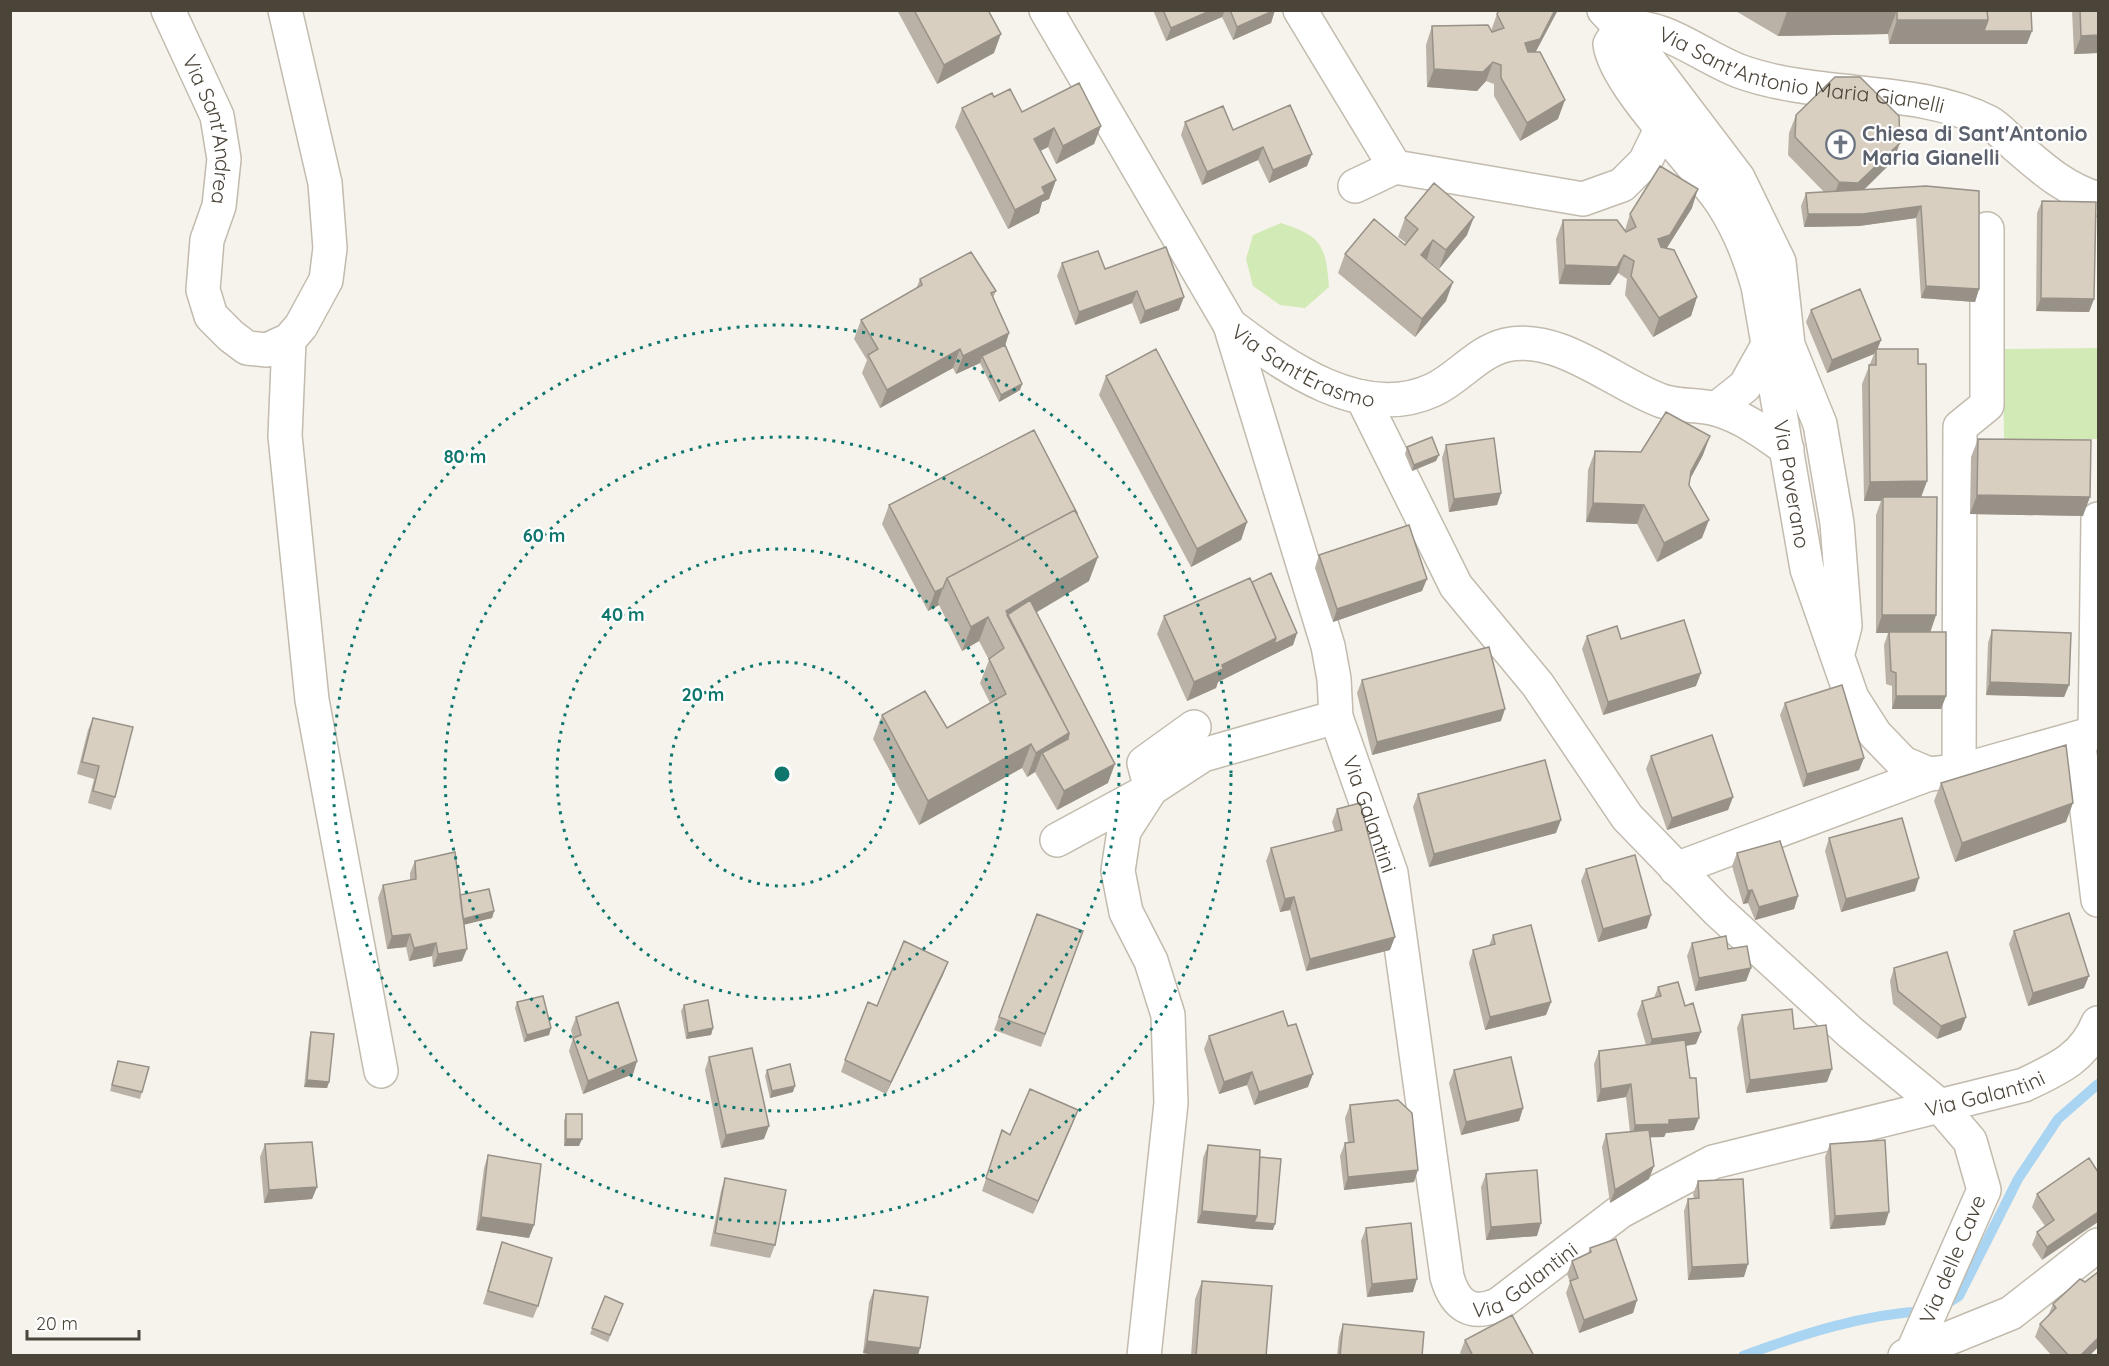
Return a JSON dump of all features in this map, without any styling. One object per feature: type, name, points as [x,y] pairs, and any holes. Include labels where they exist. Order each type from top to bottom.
[{"type":"street","name":"Via Sant'Andrea","points":[[168,10],[217,116],[224,159],[219,206],[207,240],[203,290],[211,316],[248,348],[267,350],[289,340]]},
{"type":"street","points":[[285,10],[325,183],[330,248],[326,279],[301,326],[289,340],[285,436],[312,700],[381,1071]]},
{"type":"street","name":"Via Sant'Erasmo","points":[[1047,10],[1230,326],[1267,353],[1312,381],[1362,397],[1395,400],[1433,390],[1470,363],[1507,345],[1551,346],[1663,401],[1716,409],[1755,425],[1787,449]]},
{"type":"street","points":[[1300,10],[1395,167]]},
{"type":"street","points":[[1612,19],[1738,178],[1779,262],[1788,345],[1820,424],[1837,523],[1845,626],[1837,656]]},
{"type":"street","name":"Via Paverano","points":[[1612,19],[1611,55],[1624,79],[1723,204],[1748,252],[1758,286],[1807,569],[1852,698],[1875,734],[1904,763],[1944,772]]},
{"type":"street","name":"Via Sant'Antonio Maria Gianelli","points":[[1612,19],[1669,36],[1739,71],[1812,89],[1951,105],[1990,123],[2058,182],[2098,199]]},
{"type":"street","points":[[1355,186],[1395,167],[1583,199],[1623,185],[1645,162],[1662,127]]},
{"type":"street","points":[[1944,772],[1960,427],[1987,405],[1987,229]]},
{"type":"street","name":"Via Galantini","points":[[1230,326],[1328,646],[1334,679],[1336,717],[1391,873],[1447,1277],[1452,1294],[1460,1303],[1472,1309],[1488,1310],[1499,1304],[1621,1211],[1713,1162],[2024,1085],[2069,1064],[2092,1038],[2098,1023]]},
{"type":"street","points":[[1716,409],[1745,386],[1768,345]]},
{"type":"street","name":"Via delle Cave","points":[[1362,397],[1456,586],[1538,685],[1627,817],[1718,910],[1851,1033],[1940,1106],[1970,1141],[1984,1190],[1912,1348]]},
{"type":"street","points":[[2098,519],[2090,734],[2098,900]]},
{"type":"street","points":[[1057,840],[1151,789],[1203,755],[1336,717]]},
{"type":"street","points":[[1144,1356],[1171,1103],[1168,1015],[1151,961],[1126,912],[1118,871],[1124,831],[1151,789],[1144,763],[1194,727]]},
{"type":"street","points":[[1676,869],[1944,772],[2090,734]]},
{"type":"street","name":"Via delle Cave","points":[[1912,1348],[2011,1313],[2098,1245]]},
{"type":"green space","points":[[1281,223],[1313,238],[1319,244],[1326,262],[1329,287],[1305,308],[1280,305],[1253,286],[1246,259],[1253,235]]},
{"type":"green space","points":[[2098,348],[2098,439],[2004,439],[2003,349]]},
{"type":"building","points":[[914,10],[988,10],[1001,34],[944,65]]},
{"type":"building","points":[[1163,10],[1212,10],[1171,28]]},
{"type":"building","points":[[1230,10],[1275,10],[1237,27]]},
{"type":"building","points":[[1499,10],[1555,10],[1540,39],[1525,43],[1528,52],[1540,52],[1565,100],[1527,123],[1501,78],[1501,65],[1493,62],[1483,72],[1434,69],[1432,26],[1488,25],[1492,32],[1504,28],[1497,14]]},
{"type":"building","points":[[1785,10],[1882,10],[1787,12]]},
{"type":"building","points":[[1897,10],[1987,10],[1988,20],[1897,20]]},
{"type":"building","points":[[1987,10],[2031,10],[2032,31],[1984,31],[1988,20]]},
{"type":"building","points":[[2080,10],[2098,10],[2098,35],[2081,36]]},
{"type":"building","name":"Chiesa di Sant'Antonio Maria Gianelli","points":[[1835,77],[1860,77],[1899,116],[1900,143],[1858,183],[1839,182],[1795,137],[1796,115]]},
{"type":"building","points":[[1079,83],[1101,126],[1063,146],[1054,128],[1034,139],[1056,180],[1042,187],[1045,194],[1015,210],[962,108],[992,93],[994,97],[1010,89],[1022,112]]},
{"type":"building","points":[[1290,105],[1312,154],[1273,170],[1263,147],[1207,172],[1185,122],[1223,106],[1233,130]]},
{"type":"building","points":[[1660,166],[1698,189],[1670,235],[1658,239],[1661,247],[1674,250],[1697,297],[1659,318],[1631,276],[1634,261],[1624,255],[1617,267],[1565,265],[1563,220],[1617,220],[1626,232],[1636,227],[1630,214]]},
{"type":"building","points":[[1434,183],[1474,217],[1446,250],[1433,240],[1421,255],[1453,282],[1422,319],[1345,254],[1374,219],[1405,245],[1418,229],[1405,218]]},
{"type":"building","points":[[1926,186],[1979,191],[1979,289],[1926,286],[1921,206],[1863,214],[1808,214],[1806,193]]},
{"type":"building","points":[[2042,201],[2096,202],[2094,299],[2041,298]]},
{"type":"building","points":[[1166,247],[1184,297],[1145,311],[1137,291],[1079,312],[1062,263],[1098,251],[1105,269]]},
{"type":"building","points":[[971,252],[996,291],[991,293],[1009,333],[963,356],[960,349],[887,390],[868,355],[878,349],[861,320],[922,285],[920,279]]},
{"type":"building","points":[[1860,289],[1881,340],[1832,360],[1811,310]]},
{"type":"building","points":[[1005,345],[1022,384],[1001,395],[982,356]]},
{"type":"building","points":[[1156,349],[1247,522],[1197,549],[1106,376]]},
{"type":"building","points":[[1876,349],[1918,349],[1918,364],[1926,364],[1927,481],[1870,482],[1869,365],[1876,365]]},
{"type":"building","points":[[1666,412],[1710,436],[1691,471],[1689,485],[1709,520],[1664,543],[1644,505],[1593,503],[1595,451],[1641,452]]},
{"type":"building","points":[[1034,430],[1077,513],[1075,510],[947,578],[943,588],[935,592],[889,505]]},
{"type":"building","points":[[1432,437],[1439,455],[1414,465],[1407,447]]},
{"type":"building","points":[[1494,438],[1501,493],[1454,499],[1446,445]]},
{"type":"building","points":[[1978,439],[2091,440],[2090,497],[1977,495]]},
{"type":"building","points":[[1883,497],[1937,497],[1936,615],[1882,615]]},
{"type":"building","points":[[1075,510],[1098,557],[1006,611],[1069,733],[1036,753],[1031,744],[928,801],[882,715],[925,691],[947,728],[1006,694],[989,659],[1004,648],[988,617],[971,627],[947,578]]},
{"type":"building","points":[[1409,525],[1427,579],[1337,609],[1319,555]]},
{"type":"building","points":[[1271,573],[1297,633],[1274,644],[1276,638],[1252,582]]},
{"type":"building","points":[[1250,578],[1276,638],[1222,665],[1223,669],[1194,682],[1164,616]]},
{"type":"building","points":[[1030,600],[1115,764],[1064,791],[1042,753],[1068,739],[1069,733],[1007,615]]},
{"type":"building","points":[[1684,620],[1701,673],[1608,702],[1587,636],[1617,626],[1621,639]]},
{"type":"building","points":[[1992,630],[2071,633],[2069,685],[1990,682]]},
{"type":"building","points":[[1889,632],[1946,632],[1946,696],[1896,696],[1896,673],[1891,671]]},
{"type":"building","points":[[1489,647],[1505,709],[1377,742],[1362,680]]},
{"type":"building","points":[[1842,685],[1864,758],[1807,774],[1785,703]]},
{"type":"building","points":[[93,718],[133,727],[115,797],[93,791],[99,766],[82,762]]},
{"type":"building","points":[[1712,735],[1733,797],[1672,818],[1651,756]]},
{"type":"building","points":[[2066,745],[2073,803],[1962,843],[1941,783]]},
{"type":"building","points":[[1545,760],[1561,820],[1434,854],[1418,794]]},
{"type":"building","points":[[1360,803],[1395,937],[1310,959],[1294,897],[1285,899],[1271,848],[1342,830],[1337,809]]},
{"type":"building","points":[[1902,818],[1919,878],[1846,899],[1829,838]]},
{"type":"building","points":[[1780,841],[1798,896],[1759,907],[1752,890],[1748,891],[1737,853]]},
{"type":"building","points":[[455,852],[467,949],[438,954],[436,943],[414,948],[410,934],[392,936],[383,885],[416,879],[415,861]]},
{"type":"building","points":[[1635,855],[1651,915],[1603,929],[1586,869]]},
{"type":"building","points":[[489,889],[494,911],[463,919],[460,895]]},
{"type":"building","points":[[2069,913],[2089,976],[2033,993],[2014,931]]},
{"type":"building","points":[[1037,914],[1083,931],[1045,1034],[999,1017]]},
{"type":"building","points":[[1531,925],[1551,1002],[1490,1017],[1473,950],[1495,944],[1493,935]]},
{"type":"building","points":[[1726,936],[1728,949],[1747,946],[1751,968],[1699,978],[1692,943]]},
{"type":"building","points":[[904,941],[948,962],[891,1082],[845,1060],[868,1002],[877,1006]]},
{"type":"building","points":[[1947,952],[1966,1017],[1941,1026],[1898,991],[1894,968]]},
{"type":"building","points":[[1678,982],[1685,1006],[1693,1003],[1701,1032],[1652,1039],[1642,1001],[1661,996],[1658,987]]},
{"type":"building","points":[[543,996],[551,1028],[527,1035],[517,1002]]},
{"type":"building","points":[[708,1000],[713,1028],[688,1033],[684,1005]]},
{"type":"building","points":[[618,1002],[637,1061],[588,1081],[573,1038],[581,1035],[576,1017]]},
{"type":"building","points":[[1792,1009],[1794,1029],[1826,1025],[1832,1069],[1750,1080],[1742,1015]]},
{"type":"building","points":[[1283,1011],[1288,1026],[1296,1024],[1313,1074],[1259,1092],[1252,1072],[1224,1082],[1209,1036]]},
{"type":"building","points":[[311,1032],[334,1034],[329,1082],[307,1080]]},
{"type":"building","points":[[1685,1040],[1690,1078],[1696,1078],[1699,1118],[1669,1120],[1669,1124],[1635,1125],[1631,1084],[1601,1089],[1599,1051]]},
{"type":"building","points":[[752,1048],[769,1126],[726,1135],[709,1057]]},
{"type":"building","points":[[1511,1057],[1523,1108],[1466,1122],[1454,1070]]},
{"type":"building","points":[[118,1061],[149,1067],[142,1092],[112,1085]]},
{"type":"building","points":[[790,1064],[795,1086],[772,1091],[767,1070]]},
{"type":"building","points":[[1030,1089],[1078,1110],[1038,1201],[986,1178],[1002,1130],[1010,1135]]},
{"type":"building","points":[[1398,1100],[1412,1113],[1418,1170],[1348,1177],[1345,1143],[1354,1142],[1350,1105]]},
{"type":"building","points":[[566,1114],[582,1114],[582,1139],[566,1139]]},
{"type":"building","points":[[1649,1130],[1654,1166],[1615,1190],[1606,1134]]},
{"type":"building","points":[[1885,1140],[1889,1212],[1835,1216],[1830,1144]]},
{"type":"building","points":[[312,1142],[317,1187],[269,1190],[265,1144]]},
{"type":"building","points":[[1208,1145],[1260,1150],[1257,1216],[1202,1211]]},
{"type":"building","points":[[488,1155],[541,1164],[534,1225],[481,1217]]},
{"type":"building","points":[[1260,1157],[1281,1159],[1275,1224],[1254,1222],[1257,1216]]},
{"type":"building","points":[[2089,1158],[2098,1172],[2098,1212],[2047,1247],[2037,1232],[2054,1220],[2037,1194]]},
{"type":"building","points":[[1537,1170],[1541,1223],[1491,1227],[1486,1174]]},
{"type":"building","points":[[725,1178],[786,1190],[775,1245],[715,1233]]},
{"type":"building","points":[[1743,1179],[1748,1264],[1692,1267],[1688,1199],[1699,1198],[1698,1181]]},
{"type":"building","points":[[1411,1223],[1417,1279],[1372,1284],[1366,1228]]},
{"type":"building","points":[[1616,1239],[1637,1300],[1584,1320],[1570,1281],[1578,1278],[1572,1261],[1591,1252],[1590,1248]]},
{"type":"building","points":[[502,1242],[552,1258],[538,1306],[488,1291]]},
{"type":"building","points":[[2098,1272],[2098,1338],[2080,1356],[2069,1356],[2040,1324],[2056,1308],[2053,1304],[2080,1279],[2085,1282]]},
{"type":"building","points":[[1202,1281],[1272,1286],[1266,1356],[1196,1356]]},
{"type":"building","points":[[874,1290],[928,1297],[920,1348],[867,1341]]},
{"type":"building","points":[[605,1296],[623,1304],[610,1335],[592,1328]]},
{"type":"building","points":[[1512,1315],[1534,1356],[1473,1356],[1465,1340]]},
{"type":"building","points":[[1343,1324],[1424,1332],[1422,1356],[1340,1356]]},
{"type":"waterway","points":[[1943,1306],[1959,1296],[2018,1179],[2058,1119],[2098,1084]]},
{"type":"waterway","points":[[1743,1356],[1833,1326],[1880,1316],[1926,1311]]},
{"type":"place","name":"Chiesa di Sant'Antonio Maria Gianelli","points":[[1841,145]]}]
